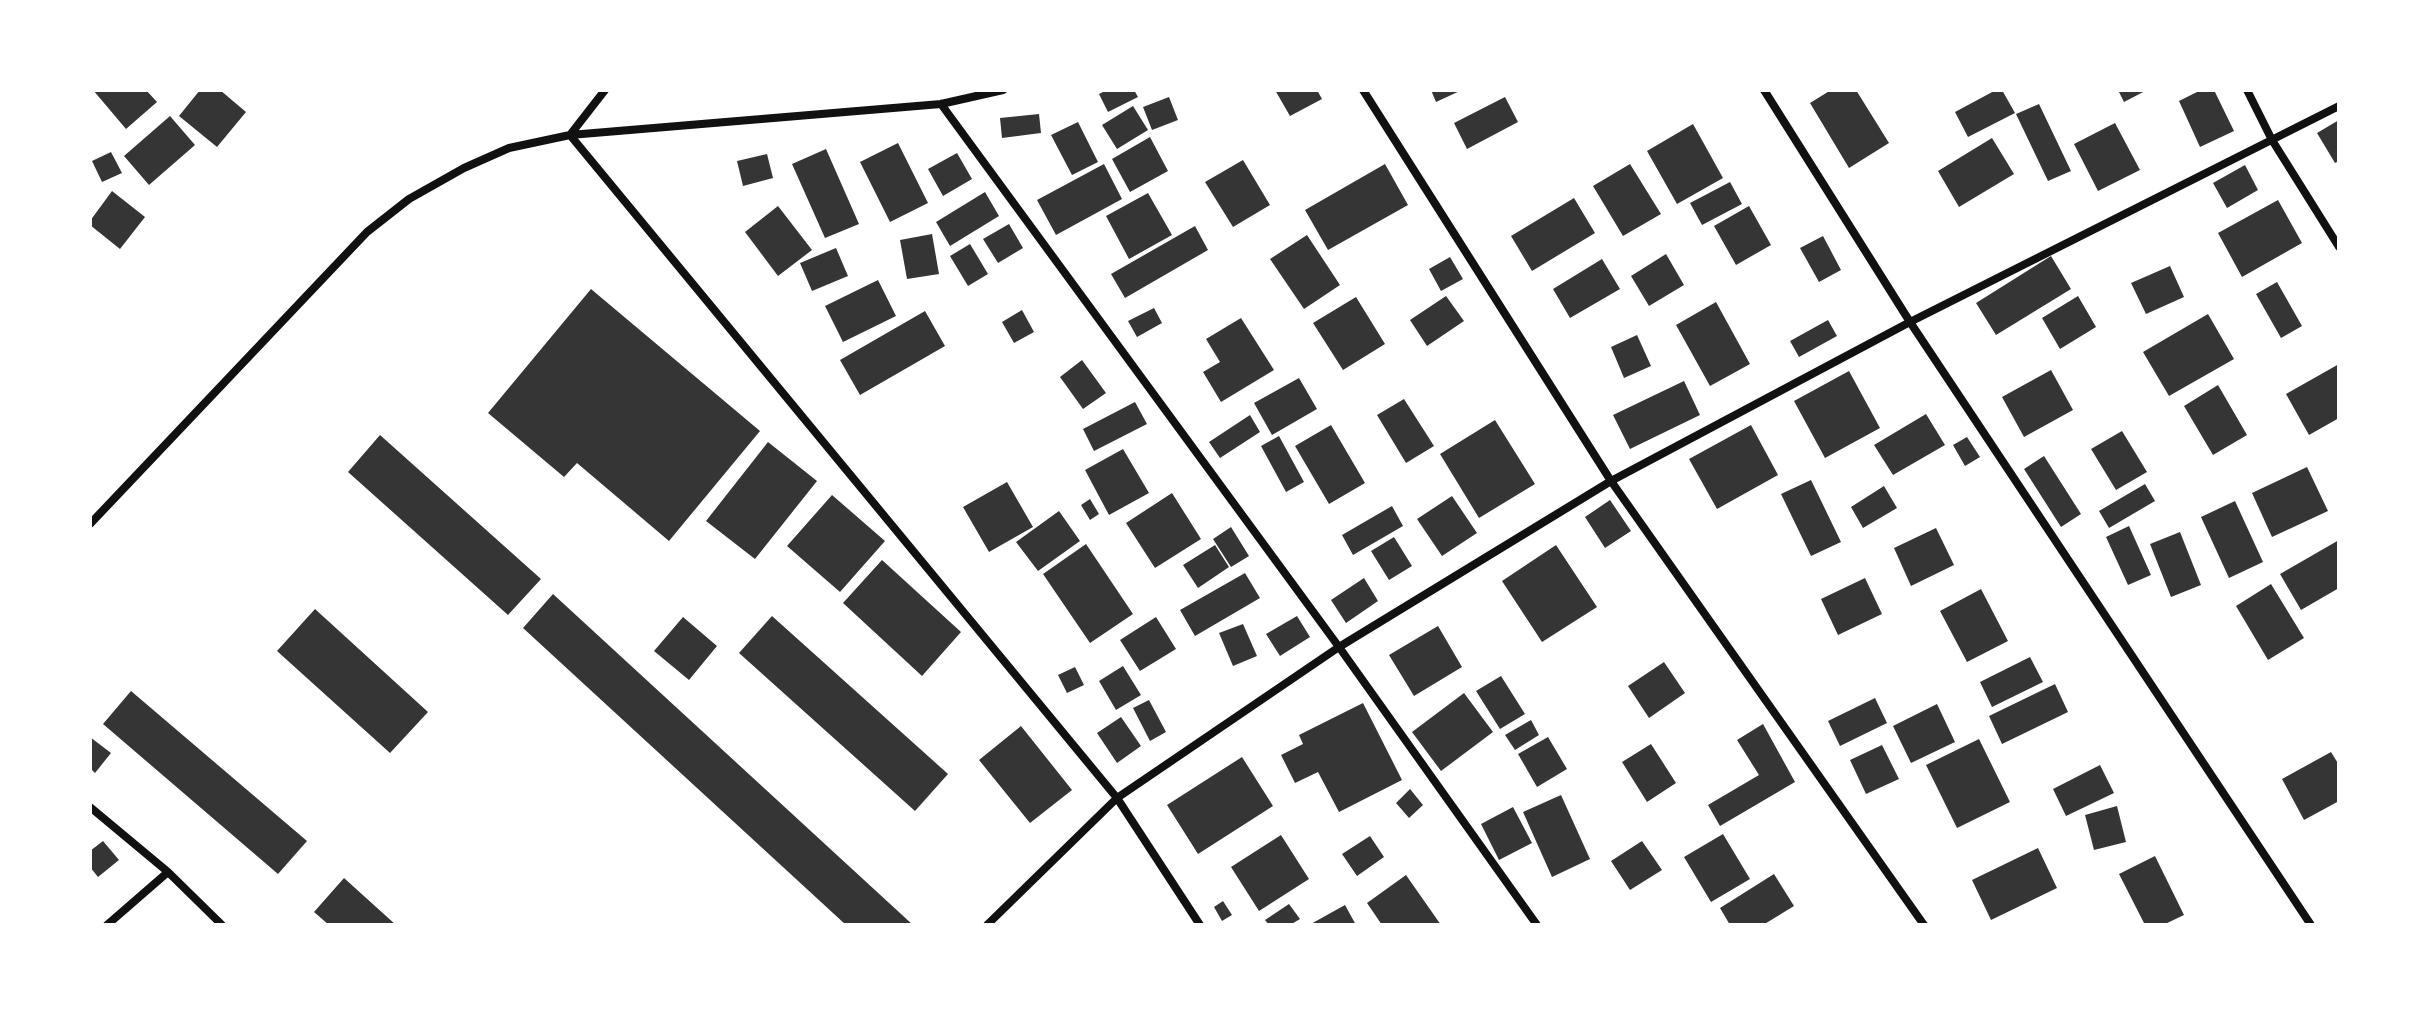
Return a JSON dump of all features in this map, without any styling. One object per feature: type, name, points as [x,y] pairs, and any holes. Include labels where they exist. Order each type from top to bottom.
[{"type":"street","points":[[570,135],[605,90]]},
{"type":"street","points":[[90,524],[367,232],[409,199],[464,168],[509,148],[570,135],[941,104],[1003,90]]},
{"type":"street","points":[[1363,90],[1611,481],[1924,925]]},
{"type":"street","points":[[1764,90],[1910,322],[2311,925]]},
{"type":"street","points":[[2247,90],[2272,140],[2339,247]]},
{"type":"street","points":[[941,104],[1339,647],[1537,925]]},
{"type":"street","points":[[987,925],[1117,798],[1339,647],[1611,481],[1910,322],[2339,106]]},
{"type":"street","points":[[570,135],[1117,798],[1200,925]]},
{"type":"street","points":[[90,807],[168,872],[222,925]]},
{"type":"street","points":[[107,925],[168,872]]},
{"type":"building","points":[[93,90],[146,90],[157,102],[126,129]]},
{"type":"building","points":[[200,90],[220,90],[246,112],[217,147],[179,116]]},
{"type":"building","points":[[1107,90],[1134,90],[1138,97],[1108,112],[1099,94]]},
{"type":"building","points":[[1275,90],[1317,90],[1322,99],[1290,116]]},
{"type":"building","points":[[1431,90],[1462,90],[1436,102]]},
{"type":"building","points":[[1831,90],[1856,90],[1889,143],[1849,168],[1810,103]]},
{"type":"building","points":[[1996,90],[2002,90],[2015,113],[1968,137],[1955,112]]},
{"type":"building","points":[[2118,90],[2147,90],[2124,102]]},
{"type":"building","points":[[2201,90],[2214,90],[2234,131],[2200,147],[2179,101]]},
{"type":"building","points":[[1169,97],[1178,120],[1152,130],[1143,107]]},
{"type":"building","points":[[1505,97],[1518,122],[1467,149],[1454,123]]},
{"type":"building","points":[[2039,104],[2071,171],[2048,181],[2016,114]]},
{"type":"building","points":[[1133,106],[1148,130],[1117,149],[1102,125]]},
{"type":"building","points":[[1039,114],[1041,133],[1002,138],[1000,118]]},
{"type":"building","points":[[170,116],[195,145],[149,185],[124,156]]},
{"type":"building","points":[[2339,120],[2339,161],[2335,163],[2317,133]]},
{"type":"building","points":[[1078,122],[1098,162],[1072,175],[1051,135]]},
{"type":"building","points":[[2115,123],[2140,170],[2098,191],[2074,144]]},
{"type":"building","points":[[1693,124],[1723,178],[1677,204],[1647,151]]},
{"type":"building","points":[[1150,137],[1168,171],[1130,192],[1112,159]]},
{"type":"building","points":[[1992,138],[2014,174],[1959,207],[1938,171]]},
{"type":"building","points":[[898,143],[928,203],[890,222],[860,162]]},
{"type":"building","points":[[826,149],[859,224],[825,238],[792,164]]},
{"type":"building","points":[[111,152],[122,173],[102,182],[92,161]]},
{"type":"building","points":[[957,153],[972,179],[943,196],[928,169]]},
{"type":"building","points":[[767,154],[773,178],[743,186],[737,161]]},
{"type":"building","points":[[1243,160],[1270,205],[1233,227],[1205,182]]},
{"type":"building","points":[[1104,164],[1122,199],[1056,235],[1037,200]]},
{"type":"building","points":[[1385,164],[1408,205],[1328,250],[1305,210]]},
{"type":"building","points":[[1630,164],[1661,214],[1623,236],[1593,186]]},
{"type":"building","points":[[2245,165],[2258,190],[2227,208],[2213,183]]},
{"type":"building","points":[[1730,182],[1742,204],[1702,225],[1690,203]]},
{"type":"building","points":[[112,191],[145,217],[120,249],[90,225]]},
{"type":"building","points":[[985,192],[999,216],[950,246],[936,222]]},
{"type":"building","points":[[1148,193],[1172,235],[1129,259],[1106,216]]},
{"type":"building","points":[[1574,198],[1595,233],[1532,271],[1511,236]]},
{"type":"building","points":[[2278,200],[2302,243],[2242,277],[2218,233]]},
{"type":"building","points":[[778,206],[812,250],[778,276],[745,232]]},
{"type":"building","points":[[1749,206],[1771,245],[1736,265],[1714,226]]},
{"type":"building","points":[[1009,224],[1023,248],[998,263],[983,239]]},
{"type":"building","points":[[1195,226],[1208,250],[1125,298],[1111,274]]},
{"type":"building","points":[[932,234],[939,274],[907,279],[900,240]]},
{"type":"building","points":[[1307,235],[1340,285],[1304,309],[1270,259]]},
{"type":"building","points":[[1823,236],[1841,270],[1819,282],[1800,248]]},
{"type":"building","points":[[970,244],[988,274],[968,286],[950,256]]},
{"type":"building","points":[[836,248],[848,276],[812,291],[800,263]]},
{"type":"building","points":[[1666,254],[1684,285],[1649,306],[1631,276]]},
{"type":"building","points":[[2051,256],[2071,289],[1996,335],[1976,303]]},
{"type":"building","points":[[1450,257],[1463,279],[1441,291],[1429,269]]},
{"type":"building","points":[[1602,259],[1620,289],[1570,318],[1553,289]]},
{"type":"building","points":[[2170,266],[2184,297],[2146,314],[2131,283]]},
{"type":"building","points":[[878,280],[896,316],[843,342],[825,306]]},
{"type":"building","points":[[2277,282],[2302,326],[2281,338],[2256,294]]},
{"type":"building","points":[[591,289],[760,431],[669,541],[577,463],[564,477],[488,413]]},
{"type":"building","points":[[1446,296],[1464,321],[1427,346],[1410,320]]},
{"type":"building","points":[[2078,296],[2096,327],[2060,349],[2042,318]]},
{"type":"building","points":[[1356,297],[1385,344],[1343,370],[1313,323]]},
{"type":"building","points":[[1716,302],[1750,364],[1710,386],[1676,325]]},
{"type":"building","points":[[1154,308],[1162,323],[1137,337],[1128,321]]},
{"type":"building","points":[[1022,310],[1034,332],[1014,343],[1002,322]]},
{"type":"building","points":[[925,311],[945,346],[860,395],[840,360]]},
{"type":"building","points":[[2208,314],[2234,359],[2169,396],[2143,352]]},
{"type":"building","points":[[1241,318],[1274,370],[1221,402],[1203,372],[1220,362],[1206,339]]},
{"type":"building","points":[[1828,320],[1837,336],[1799,357],[1790,341]]},
{"type":"building","points":[[1637,335],[1651,366],[1624,378],[1611,347]]},
{"type":"building","points":[[1082,360],[1106,393],[1083,409],[1060,377]]},
{"type":"building","points":[[2339,364],[2339,418],[2309,435],[2286,394]]},
{"type":"building","points":[[2051,370],[2073,410],[2024,437],[2002,397]]},
{"type":"building","points":[[1849,371],[1880,428],[1825,458],[1794,401]]},
{"type":"building","points":[[1299,378],[1317,409],[1272,435],[1254,403]]},
{"type":"building","points":[[1684,381],[1700,415],[1630,449],[1613,415]]},
{"type":"building","points":[[2218,385],[2247,435],[2213,455],[2184,406]]},
{"type":"building","points":[[1404,399],[1434,446],[1406,463],[1377,415]]},
{"type":"building","points":[[1135,402],[1147,424],[1094,451],[1083,429]]},
{"type":"building","points":[[1926,414],[1945,445],[1893,475],[1874,445]]},
{"type":"building","points":[[1250,415],[1260,432],[1220,458],[1209,442]]},
{"type":"building","points":[[1495,420],[1535,484],[1479,518],[1440,454]]},
{"type":"building","points":[[1331,425],[1365,483],[1329,504],[1295,446]]},
{"type":"building","points":[[1751,425],[1778,475],[1717,509],[1689,459]]},
{"type":"building","points":[[2122,431],[2147,472],[2116,490],[2091,449]]},
{"type":"building","points":[[380,435],[541,579],[508,615],[348,472]]},
{"type":"building","points":[[1279,436],[1304,482],[1286,492],[1261,446]]},
{"type":"building","points":[[1967,437],[1980,457],[1965,466],[1953,445]]},
{"type":"building","points":[[768,442],[817,481],[755,559],[706,521]]},
{"type":"building","points":[[1123,449],[1149,493],[1109,515],[1085,470]]},
{"type":"building","points":[[2044,456],[2081,514],[2061,527],[2024,469]]},
{"type":"building","points":[[2307,467],[2328,511],[2272,537],[2252,493]]},
{"type":"building","points":[[1811,480],[1841,542],[1811,556],[1781,494]]},
{"type":"building","points":[[1007,482],[1033,527],[989,552],[963,507]]},
{"type":"building","points":[[2145,484],[2155,501],[2109,528],[2099,511]]},
{"type":"building","points":[[1884,486],[1897,508],[1863,528],[1851,507]]},
{"type":"building","points":[[1172,493],[1201,539],[1155,568],[1126,523]]},
{"type":"building","points":[[832,495],[885,541],[840,592],[787,546]]},
{"type":"building","points":[[1452,496],[1477,533],[1442,556],[1417,519]]},
{"type":"building","points":[[1090,499],[1099,514],[1090,520],[1081,505]]},
{"type":"building","points":[[1610,500],[1631,531],[1605,548],[1585,517]]},
{"type":"building","points":[[2235,501],[2263,562],[2229,578],[2201,517]]},
{"type":"building","points":[[1392,506],[1403,526],[1353,555],[1342,535]]},
{"type":"building","points":[[1059,511],[1080,541],[1038,571],[1016,542]]},
{"type":"building","points":[[2129,526],[2151,575],[2128,585],[2106,537]]},
{"type":"building","points":[[1231,527],[1249,556],[1231,567],[1213,539]]},
{"type":"building","points":[[1936,528],[1954,565],[1911,586],[1894,548]]},
{"type":"building","points":[[2180,532],[2201,585],[2171,597],[2150,544]]},
{"type":"building","points":[[1394,537],[1412,566],[1389,580],[1371,551]]},
{"type":"building","points":[[2339,540],[2339,588],[2301,610],[2280,574]]},
{"type":"building","points":[[1086,544],[1133,614],[1090,643],[1043,574]]},
{"type":"building","points":[[1215,545],[1229,567],[1198,588],[1183,565]]},
{"type":"building","points":[[1556,545],[1597,607],[1542,642],[1502,581]]},
{"type":"building","points":[[882,560],[961,632],[922,676],[843,603]]},
{"type":"building","points":[[1245,573],[1260,598],[1195,636],[1180,610]]},
{"type":"building","points":[[1364,578],[1378,601],[1346,623],[1331,600]]},
{"type":"building","points":[[1865,578],[1882,614],[1838,635],[1821,599]]},
{"type":"building","points":[[2271,584],[2304,638],[2268,660],[2236,606]]},
{"type":"building","points":[[1981,589],[2008,641],[1967,662],[1940,611]]},
{"type":"building","points":[[553,594],[913,925],[846,925],[523,628]]},
{"type":"building","points":[[315,609],[428,712],[390,753],[277,651]]},
{"type":"building","points":[[772,616],[948,774],[915,811],[739,653]]},
{"type":"building","points":[[1297,616],[1310,637],[1280,656],[1266,634]]},
{"type":"building","points":[[683,617],[717,646],[689,680],[654,651]]},
{"type":"building","points":[[1156,617],[1176,649],[1140,671],[1120,640]]},
{"type":"building","points":[[1243,624],[1257,656],[1233,666],[1219,633]]},
{"type":"building","points":[[1438,626],[1462,667],[1414,696],[1389,655]]},
{"type":"building","points":[[2030,657],[2043,682],[1992,707],[1980,682]]},
{"type":"building","points":[[1664,662],[1685,693],[1649,718],[1628,686]]},
{"type":"building","points":[[1123,666],[1141,695],[1116,710],[1099,681]]},
{"type":"building","points":[[1075,667],[1084,685],[1067,693],[1058,675]]},
{"type":"building","points":[[1501,676],[1525,714],[1500,729],[1476,691]]},
{"type":"building","points":[[2055,684],[2068,712],[2002,744],[1989,716]]},
{"type":"building","points":[[131,691],[307,841],[278,874],[103,724]]},
{"type":"building","points":[[1464,693],[1493,732],[1441,771],[1412,732]]},
{"type":"building","points":[[1875,698],[1887,723],[1840,746],[1828,721]]},
{"type":"building","points":[[1149,700],[1166,732],[1150,741],[1133,708]]},
{"type":"building","points":[[1363,703],[1402,780],[1339,812],[1318,772],[1295,783],[1281,755],[1303,744],[1299,735]]},
{"type":"building","points":[[1937,704],[1955,742],[1911,763],[1893,726]]},
{"type":"building","points":[[1121,717],[1141,746],[1117,763],[1097,733]]},
{"type":"building","points":[[1531,720],[1539,735],[1515,750],[1505,735]]},
{"type":"building","points":[[1763,724],[1795,782],[1720,826],[1708,805],[1759,775],[1737,740]]},
{"type":"building","points":[[1021,726],[1072,790],[1030,823],[979,760]]},
{"type":"building","points":[[90,737],[111,753],[95,773],[90,768]]},
{"type":"building","points":[[1548,737],[1567,769],[1537,787],[1518,754]]},
{"type":"building","points":[[1979,739],[2010,802],[1957,828],[1926,765]]},
{"type":"building","points":[[1651,744],[1676,783],[1647,802],[1622,762]]},
{"type":"building","points":[[1882,745],[1899,779],[1866,794],[1850,760]]},
{"type":"building","points":[[2331,752],[2339,765],[2339,801],[2304,820],[2282,779]]},
{"type":"building","points":[[1242,757],[1273,806],[1198,854],[1167,805]]},
{"type":"building","points":[[2100,765],[2114,793],[2066,816],[2053,789]]},
{"type":"building","points":[[1410,789],[1423,805],[1409,818],[1396,803]]},
{"type":"building","points":[[1561,795],[1590,859],[1552,877],[1523,812]]},
{"type":"building","points":[[2117,806],[2126,842],[2094,850],[2085,815]]},
{"type":"building","points":[[1513,807],[1532,843],[1499,860],[1481,824]]},
{"type":"building","points":[[1723,834],[1750,879],[1711,902],[1684,857]]},
{"type":"building","points":[[1281,835],[1309,879],[1259,911],[1231,867]]},
{"type":"building","points":[[1370,836],[1384,857],[1357,876],[1342,854]]},
{"type":"building","points":[[103,841],[119,860],[98,877],[90,867],[90,851]]},
{"type":"building","points":[[1642,841],[1662,870],[1630,890],[1611,861]]},
{"type":"building","points":[[2038,848],[2057,888],[1991,920],[1972,880]]},
{"type":"building","points":[[2155,856],[2184,915],[2163,925],[2145,925],[2119,874]]},
{"type":"building","points":[[1774,874],[1794,906],[1763,925],[1730,925],[1720,908]]},
{"type":"building","points":[[1406,875],[1441,925],[1382,925],[1367,903]]},
{"type":"building","points":[[344,878],[396,925],[329,925],[314,912]]},
{"type":"building","points":[[1223,901],[1232,915],[1222,921],[1214,907]]},
{"type":"building","points":[[1289,904],[1300,919],[1290,925],[1269,925],[1265,920]]},
{"type":"building","points":[[1345,905],[1356,925],[1309,925]]}]
